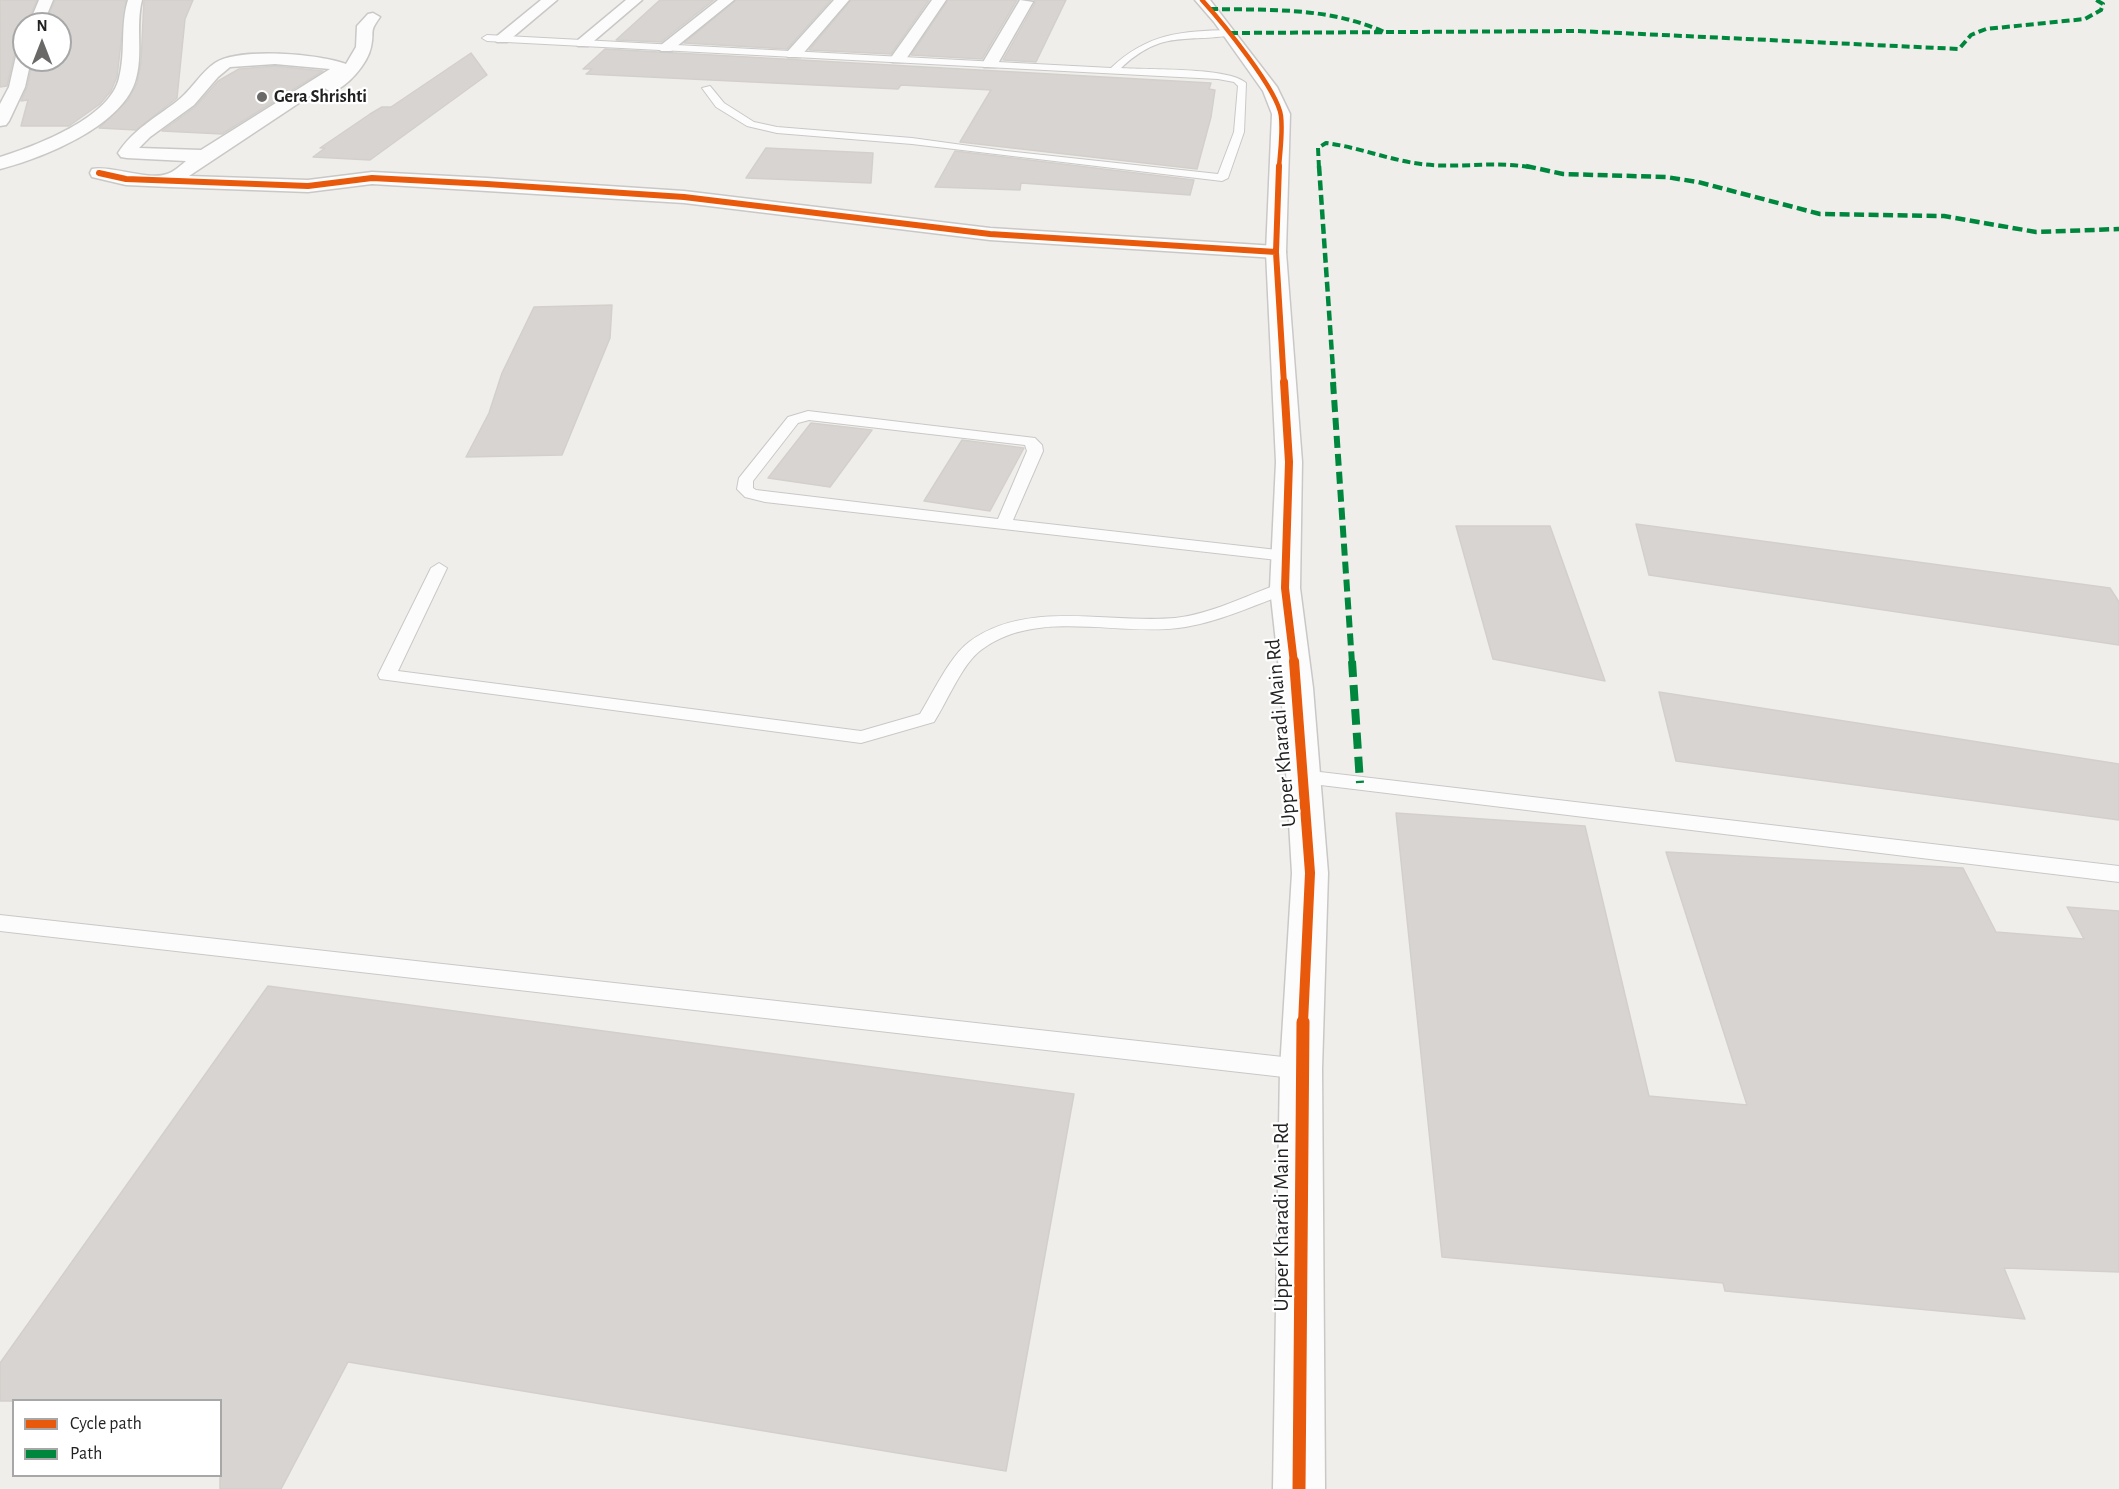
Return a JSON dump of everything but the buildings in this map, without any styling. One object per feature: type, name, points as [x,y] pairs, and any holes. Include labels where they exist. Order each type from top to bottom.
[{"type":"street","points":[[0,163],[51,143],[98,117],[120,99],[124,92],[132,52],[131,11],[135,0]]},
{"type":"street","points":[[494,38],[550,0]]},
{"type":"street","points":[[583,43],[635,0]]},
{"type":"street","points":[[666,48],[727,0]]},
{"type":"street","points":[[794,54],[842,0]]},
{"type":"street","points":[[898,59],[939,0]]},
{"type":"street","name":"Upper Kharadi Main Rd","points":[[1202,0],[1230,33],[1271,91],[1281,114],[1276,252],[1288,462],[1285,588],[1297,688],[1310,873],[1301,1069],[1299,1489]]},
{"type":"street","points":[[990,64],[1026,2]]},
{"type":"street","points":[[179,182],[317,100],[358,62],[366,45],[364,26],[373,17]]},
{"type":"street","points":[[179,182],[205,156],[342,68],[330,63],[273,59],[240,59],[225,63],[202,84],[187,103],[132,142],[127,153],[205,156]]},
{"type":"street","points":[[0,121],[17,87],[20,72]]},
{"type":"street","points":[[99,173],[126,178],[179,182],[308,186],[372,178],[684,197],[990,234],[1276,252]]},
{"type":"lane","points":[[1114,70],[1129,54],[1156,40],[1174,35],[1230,33]]},
{"type":"lane","points":[[494,38],[1218,76],[1238,80],[1243,85],[1239,132],[1222,178],[1192,172],[1136,169],[912,141],[777,130],[751,124],[720,105],[707,88]]},
{"type":"lane","points":[[1004,523],[1035,451],[1030,441],[808,415],[793,420],[745,481],[745,489],[752,494],[765,497],[1286,556]]},
{"type":"lane","points":[[440,568],[387,675],[861,737],[927,718],[972,648],[993,634],[1018,627],[1055,624],[1184,622],[1203,619],[1285,588]]},
{"type":"lane","points":[[1303,777],[2119,874]]},
{"type":"lane","points":[[0,923],[1301,1069]]},
{"type":"marked path","points":[[1230,33],[1578,31],[1959,49],[1971,35],[1986,29],[2085,19],[2101,10],[2103,4],[2096,0]]},
{"type":"marked path","points":[[1210,9],[1300,11],[1323,14],[1366,24],[1384,32]]},
{"type":"marked path","points":[[1360,783],[1318,148],[1326,143],[1343,145],[1421,164],[1461,166],[1515,164],[1563,174],[1666,177],[1698,182],[1820,214],[1944,216],[2036,232],[2119,229]]},
{"type":"cycle path","points":[[1202,0],[1219,19],[1271,91],[1281,114],[1276,252],[1289,462],[1285,588],[1297,688],[1310,873],[1301,1069],[1299,1489]]},
{"type":"cycle path","points":[[99,173],[126,179],[308,186],[372,178],[684,197],[990,234],[1276,252]]},
{"type":"place","name":"Gera Shrishti","points":[[262,97]]}]
